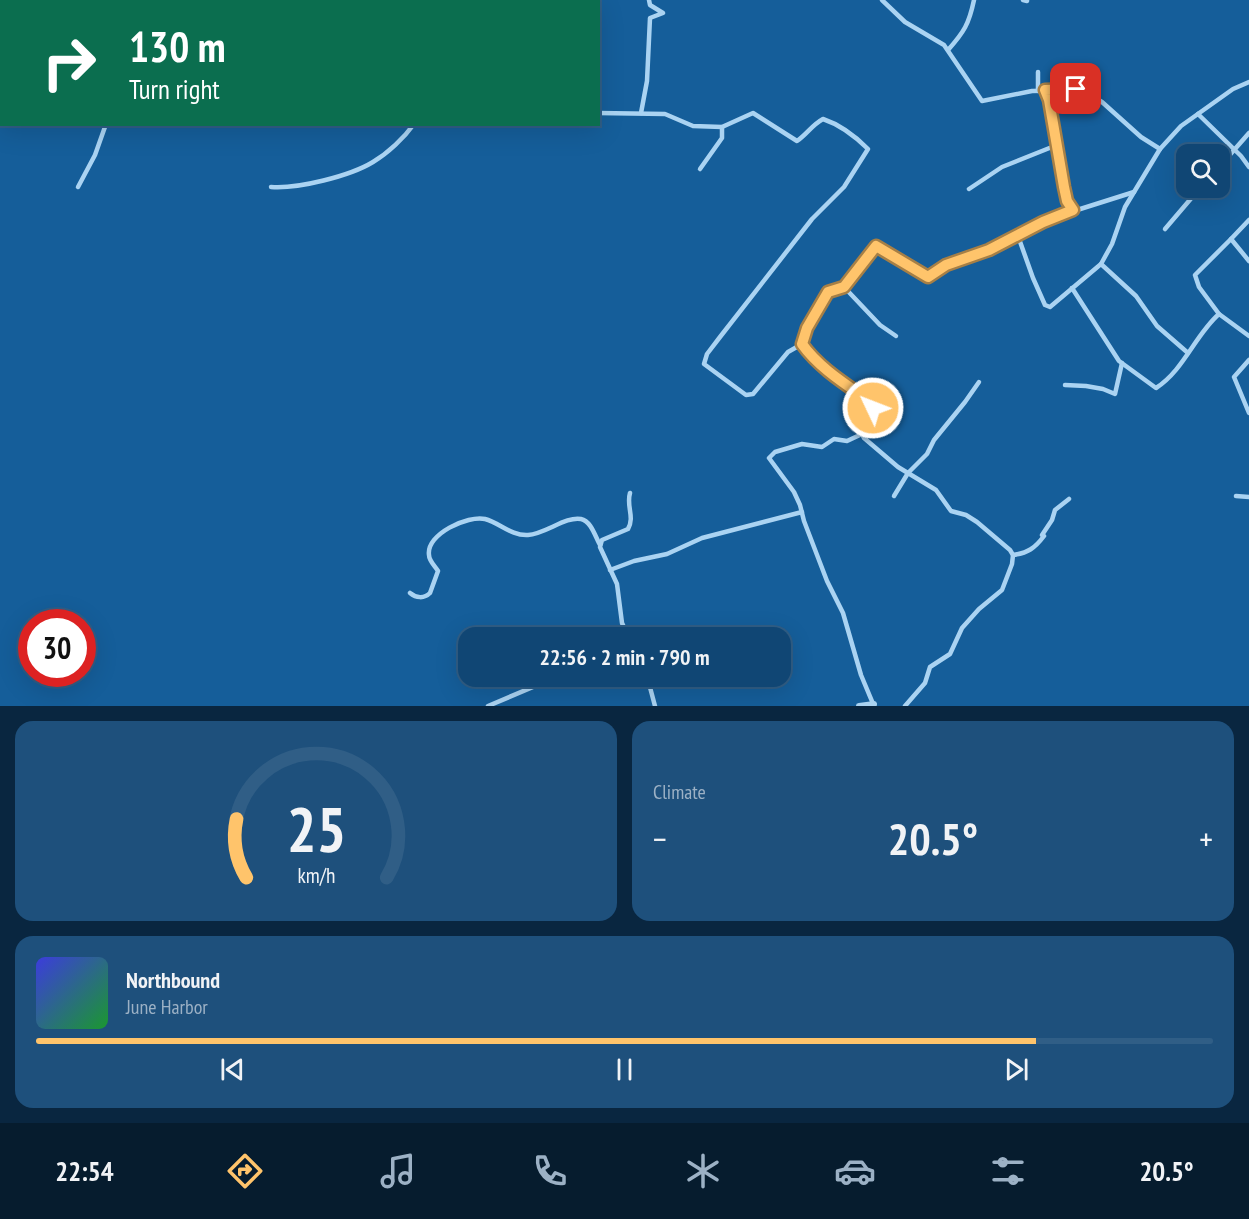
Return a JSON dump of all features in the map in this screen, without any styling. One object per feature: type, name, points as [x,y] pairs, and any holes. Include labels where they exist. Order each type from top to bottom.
[{"type":"street","points":[[882,0],[905,22],[936,40],[948,50],[982,101],[1045,90],[1083,90],[1102,102],[1141,137],[1160,149]]},
{"type":"street","points":[[948,50],[963,34],[974,0]]},
{"type":"street","points":[[650,2],[663,13],[650,18]]},
{"type":"street","points":[[641,113],[647,81],[650,2]]},
{"type":"street","points":[[1038,72],[1038,91]]},
{"type":"street","points":[[1018,236],[1045,305],[1050,307],[1101,264],[1112,244],[1125,207],[1160,149],[1181,126],[1233,89],[1249,81]]},
{"type":"street","points":[[1045,90],[1049,100],[1067,201],[1073,210]]},
{"type":"street","points":[[600,112],[665,114],[693,126],[722,127],[753,113],[797,141],[806,135],[814,124],[823,119],[834,122],[850,133],[868,150],[844,187],[794,242],[707,354],[704,364],[746,395],[753,394],[788,352],[802,344],[807,328],[828,292],[844,287],[876,246],[928,277],[946,265],[989,250],[1043,222],[1073,210],[1134,192]]},
{"type":"street","points":[[1198,114],[1249,167]]},
{"type":"street","points":[[78,187],[95,155],[105,126]]},
{"type":"street","points":[[271,187],[309,184],[365,166],[382,156],[412,126]]},
{"type":"street","points":[[700,169],[722,138],[722,127]]},
{"type":"street","points":[[1230,154],[1249,133]]},
{"type":"street","points":[[969,189],[1002,167],[1057,145]]},
{"type":"street","points":[[1165,229],[1191,198]]},
{"type":"street","points":[[1249,219],[1195,275],[1198,286],[1219,314],[1249,336]]},
{"type":"street","points":[[1231,239],[1249,261]]},
{"type":"street","points":[[1101,264],[1136,296],[1157,326],[1188,353]]},
{"type":"street","points":[[844,287],[880,325],[896,336]]},
{"type":"street","points":[[1072,288],[1122,363],[1156,388],[1163,384],[1211,321],[1219,314]]},
{"type":"street","points":[[802,344],[821,365],[871,402],[875,412],[862,434],[847,441],[834,439],[822,447],[811,447],[804,444],[771,455],[769,460],[794,492],[832,592],[843,613],[861,675],[874,705]]},
{"type":"street","points":[[1249,360],[1234,377],[1249,413]]},
{"type":"street","points":[[1065,385],[1103,389],[1115,394],[1119,385],[1122,363]]},
{"type":"street","points":[[894,496],[908,473],[927,454],[934,440],[980,382]]},
{"type":"street","points":[[862,434],[908,473],[936,490],[947,508],[977,522],[1010,550],[1012,555],[1010,573],[1002,590],[979,609],[962,628],[951,654],[930,667],[924,683],[905,706]]},
{"type":"street","points":[[600,545],[602,540],[628,529],[631,525],[628,500],[630,493]]},
{"type":"street","points":[[1236,496],[1249,497]]},
{"type":"street","points":[[1012,555],[1029,552],[1038,545],[1055,510],[1069,499]]},
{"type":"street","points":[[610,570],[634,561],[667,554],[702,538],[802,512]]},
{"type":"street","points":[[410,593],[423,597],[430,593],[438,571],[429,557],[430,547],[442,532],[466,519],[486,519],[516,533],[528,535],[545,531],[571,520],[583,519],[588,523],[600,545],[616,584],[624,627]]},
{"type":"street","points":[[488,706],[533,687]]},
{"type":"street","points":[[650,687],[655,706]]},
{"type":"street","points":[[859,706],[871,703],[874,705]]},
{"type":"route","points":[[873,408],[871,402],[821,365],[802,344],[807,328],[828,292],[844,287],[876,246],[921,275],[928,277],[946,265],[989,250],[1043,222],[1073,210],[1067,201],[1049,100],[1045,90],[1076,89]]}]
